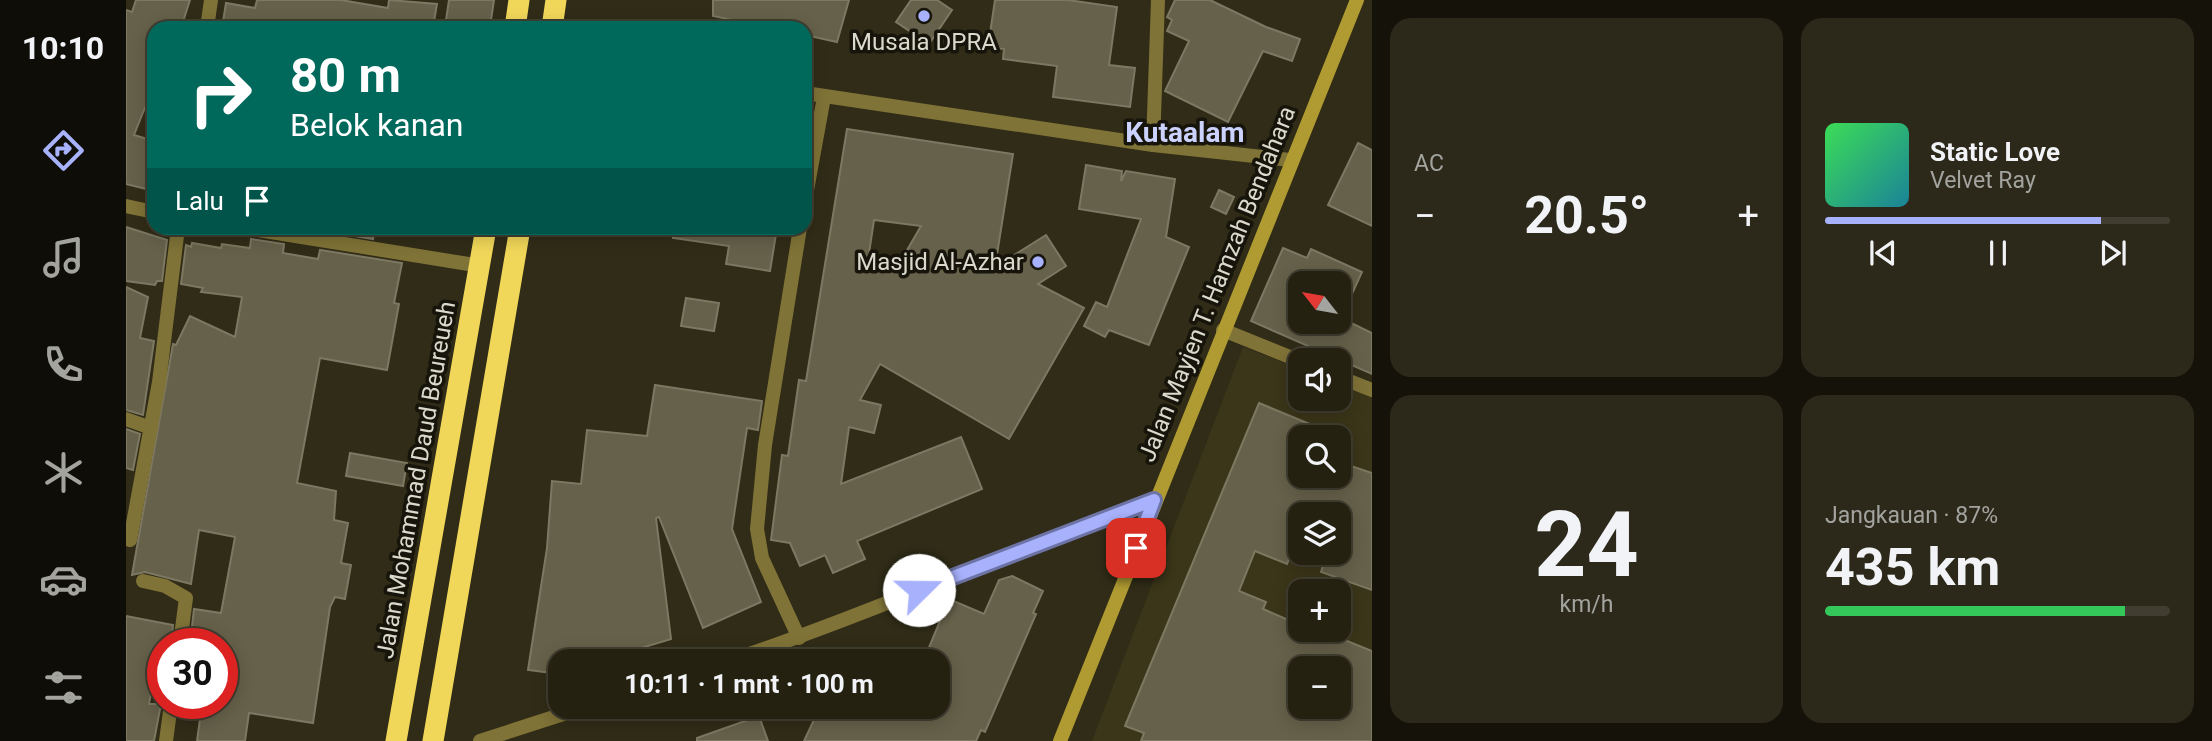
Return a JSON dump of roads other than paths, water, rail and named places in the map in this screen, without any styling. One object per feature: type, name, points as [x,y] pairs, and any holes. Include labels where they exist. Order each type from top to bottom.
[{"type":"highway","points":[[516,21],[519,0]]},
{"type":"highway","points":[[553,21],[556,0]]},
{"type":"highway","name":"Jalan Mohammad Daud Beureueh","points":[[396,741],[485,235]]},
{"type":"highway","points":[[433,741],[519,235]]},
{"type":"street","points":[[208,21],[211,0]]},
{"type":"street","points":[[1153,145],[1158,0]]},
{"type":"street","name":"Jalan Mayjen T. Hamzah Bendahara","points":[[1060,741],[1154,500],[1356,0]]},
{"type":"street","points":[[812,94],[1153,145],[1290,160]]},
{"type":"street","points":[[812,163],[824,97]]},
{"type":"street","points":[[126,206],[147,210]]},
{"type":"street","points":[[130,540],[151,428],[177,235]]},
{"type":"street","points":[[332,235],[481,267]]},
{"type":"street","points":[[799,235],[765,445],[757,529],[762,558],[799,638]]},
{"type":"street","points":[[1223,330],[1288,356]]},
{"type":"street","points":[[1351,382],[1372,390]]},
{"type":"street","points":[[126,419],[151,428]]},
{"type":"street","points":[[766,649],[1154,500]]},
{"type":"street","points":[[143,581],[165,586],[186,598],[182,628]]},
{"type":"street","points":[[166,741],[169,719]]},
{"type":"street","points":[[480,741],[548,719]]},
{"type":"place","name":"Musala DPRA","points":[[924,16]]},
{"type":"place","name":"Masjid Al-Azhar","points":[[1038,262]]},
{"type":"district","name":"Kutaalam","points":[[1185,132]]}]
